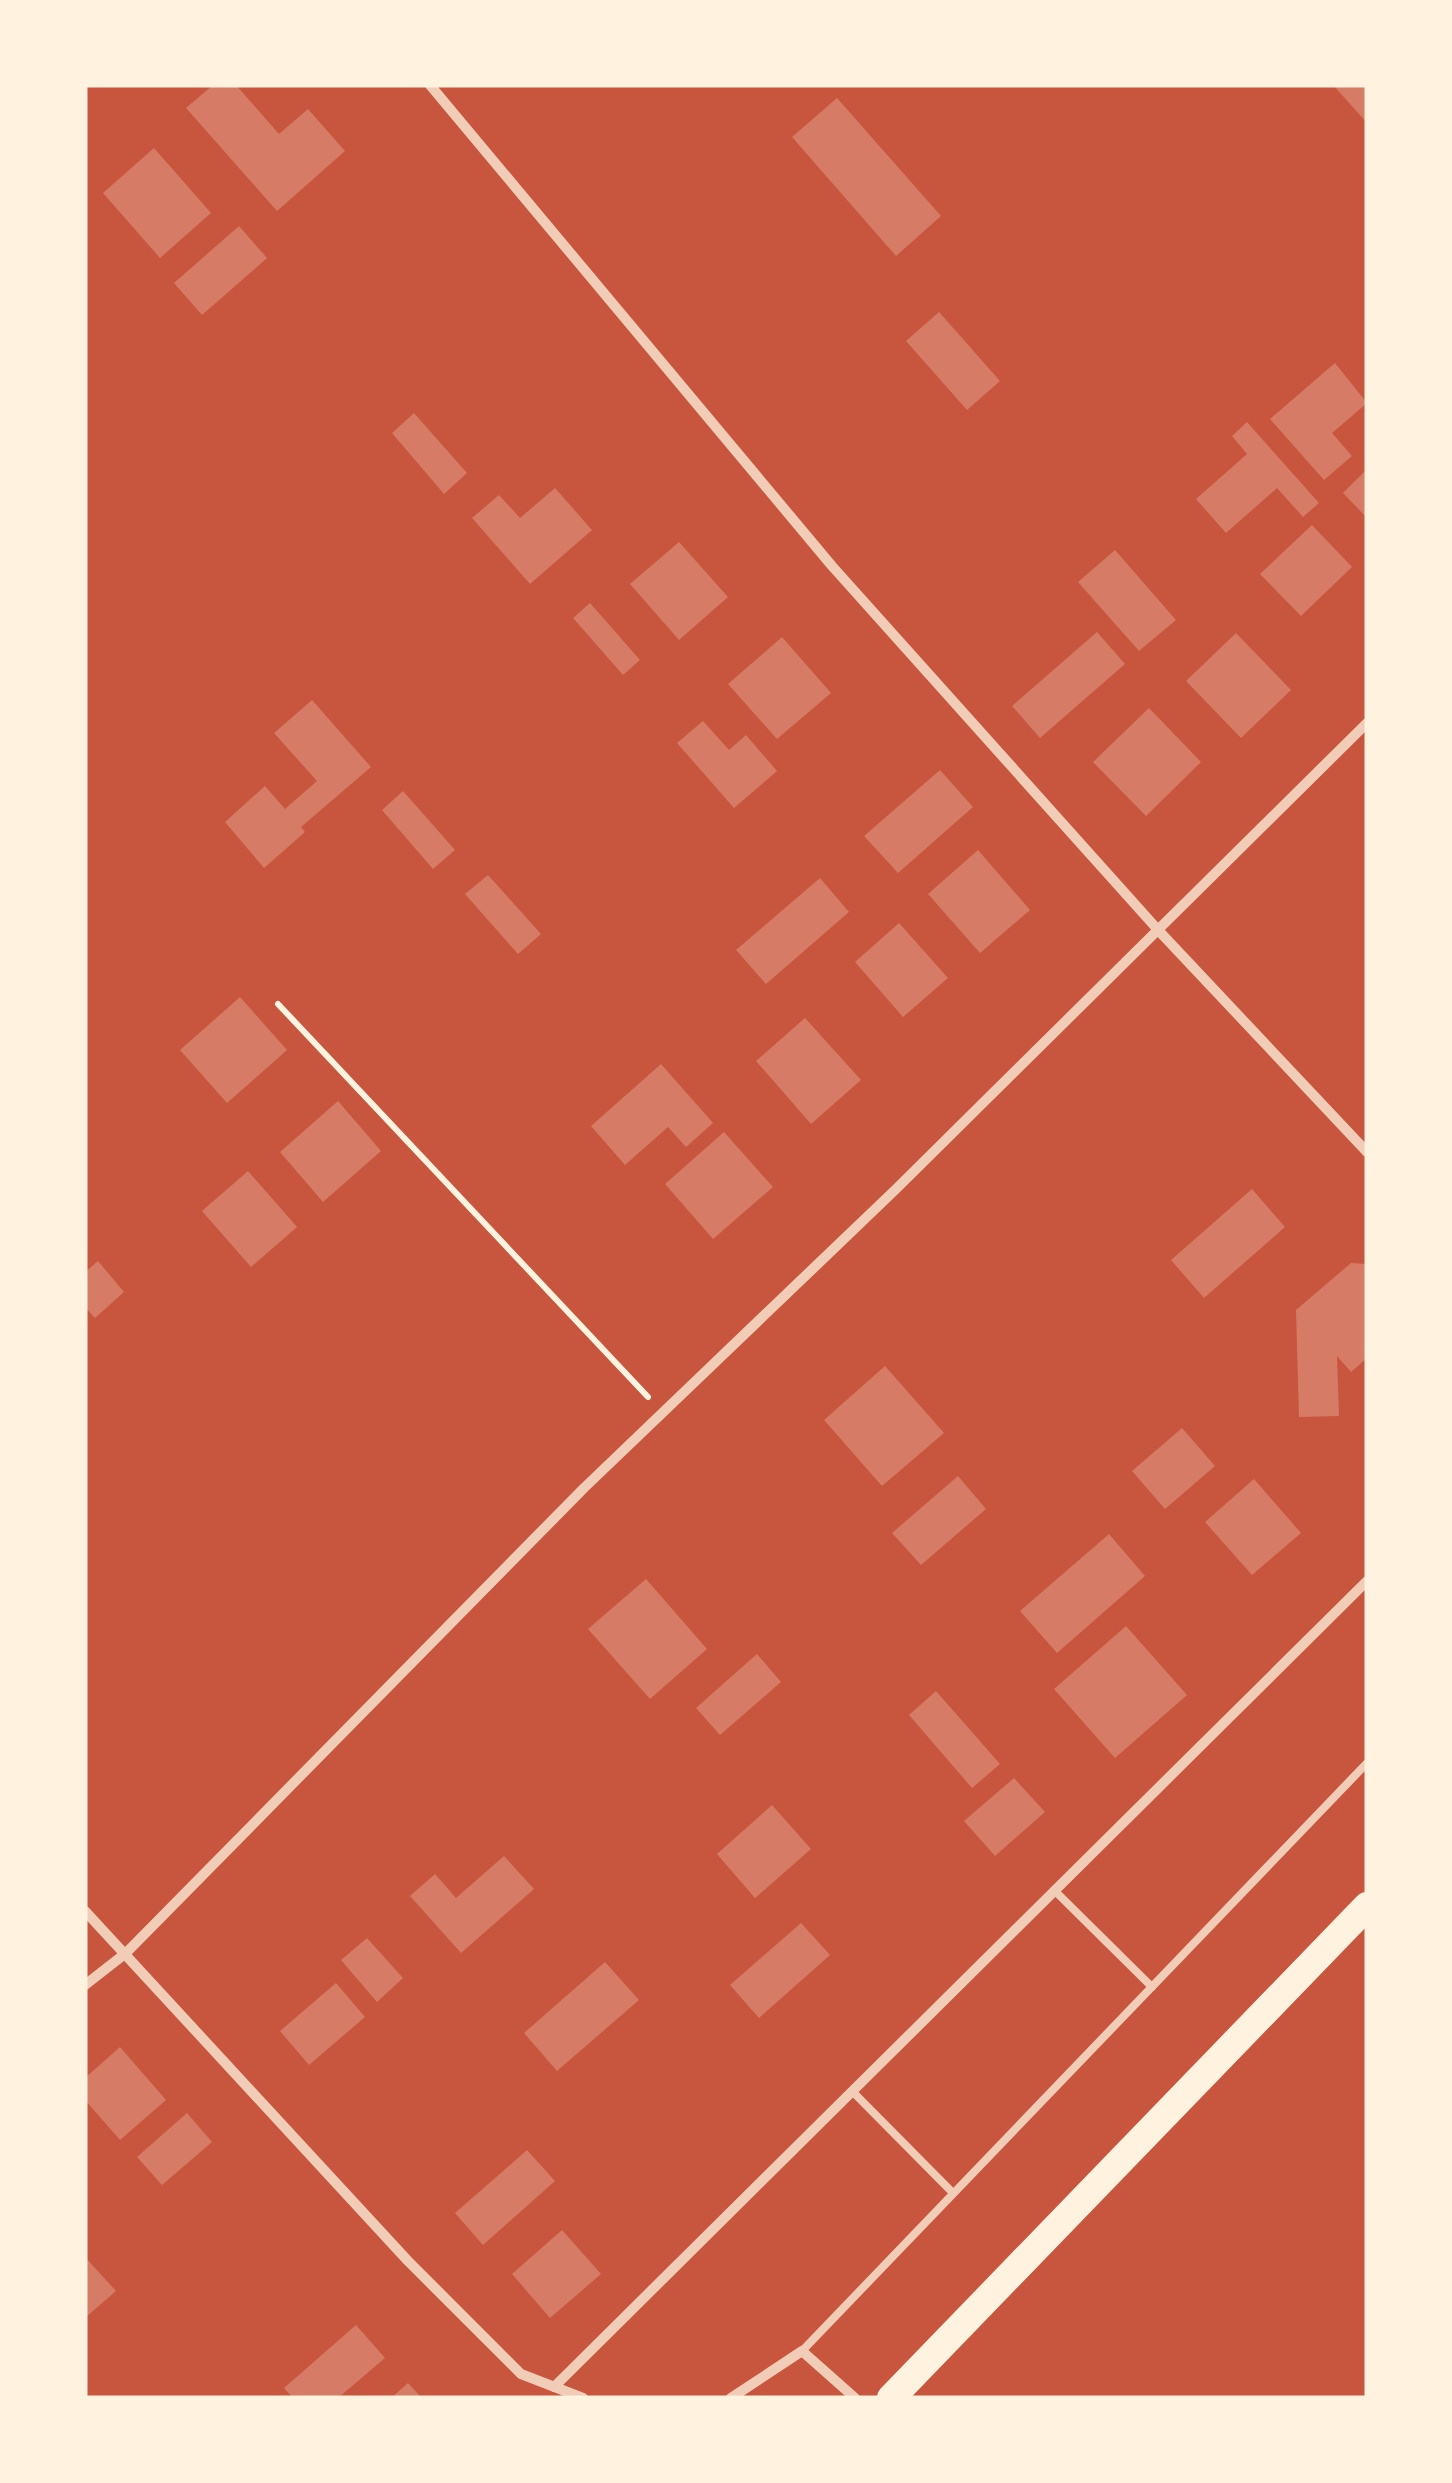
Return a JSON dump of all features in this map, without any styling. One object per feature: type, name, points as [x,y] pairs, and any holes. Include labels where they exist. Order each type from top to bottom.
[{"type":"highway","points":[[891,2398],[1367,1906]]},
{"type":"street","points":[[430,85],[832,566],[1159,931],[1367,1152]]},
{"type":"street","points":[[85,1985],[126,1952],[662,1413],[1367,724]]},
{"type":"street","points":[[554,2387],[1367,1581]]},
{"type":"street","points":[[85,1911],[408,2261],[522,2374],[583,2398]]},
{"type":"street","points":[[731,2398],[802,2350],[855,2398]]},
{"type":"lane","points":[[802,2350],[1367,1764]]},
{"type":"lane","points":[[1054,1890],[1152,1988]]},
{"type":"lane","points":[[852,2091],[953,2193]]},
{"type":"path","points":[[278,1004],[662,1413]]},
{"type":"building","points":[[213,85],[236,85],[279,134],[308,109],[345,151],[277,211],[186,108]]},
{"type":"building","points":[[1333,85],[1367,85],[1367,123]]},
{"type":"building","points":[[837,98],[941,216],[896,256],[792,137]]},
{"type":"building","points":[[154,148],[211,213],[160,258],[103,193]]},
{"type":"building","points":[[239,226],[267,258],[202,315],[174,283]]},
{"type":"building","points":[[939,312],[1000,381],[967,410],[906,341]]},
{"type":"building","points":[[1335,363],[1367,403],[1332,433],[1352,456],[1324,480],[1270,419]]},
{"type":"building","points":[[414,413],[467,473],[444,494],[392,433]]},
{"type":"building","points":[[1247,422],[1319,503],[1303,517],[1277,488],[1226,533],[1196,499],[1247,454],[1232,436]]},
{"type":"building","points":[[1367,469],[1367,518],[1343,493]]},
{"type":"building","points":[[555,488],[592,530],[530,584],[472,518],[499,495],[520,518]]},
{"type":"building","points":[[1312,525],[1352,567],[1301,616],[1260,574]]},
{"type":"building","points":[[679,542],[728,597],[679,640],[630,584]]},
{"type":"building","points":[[1115,550],[1176,620],[1139,651],[1078,582]]},
{"type":"building","points":[[590,603],[640,660],[623,675],[573,618]]},
{"type":"building","points":[[1097,632],[1125,664],[1040,738],[1012,706]]},
{"type":"building","points":[[1236,633],[1291,690],[1241,738],[1186,681]]},
{"type":"building","points":[[782,637],[831,693],[777,739],[728,684]]},
{"type":"building","points":[[312,700],[371,767],[301,827],[305,832],[264,868],[225,822],[265,786],[285,809],[317,781],[274,733]]},
{"type":"building","points":[[1149,708],[1201,762],[1146,816],[1093,762]]},
{"type":"building","points":[[703,721],[729,750],[746,735],[777,771],[734,808],[677,743]]},
{"type":"building","points":[[940,770],[973,807],[898,873],[864,836]]},
{"type":"building","points":[[403,791],[455,850],[433,869],[382,810]]},
{"type":"building","points":[[978,850],[1030,910],[980,953],[928,894]]},
{"type":"building","points":[[488,875],[541,934],[518,954],[465,894]]},
{"type":"building","points":[[820,878],[849,912],[766,984],[736,950]]},
{"type":"building","points":[[899,923],[948,978],[903,1017],[855,962]]},
{"type":"building","points":[[240,997],[287,1050],[227,1103],[180,1050]]},
{"type":"building","points":[[805,1018],[861,1080],[811,1124],[756,1061]]},
{"type":"building","points":[[661,1064],[713,1123],[686,1147],[668,1127],[625,1165],[591,1126]]},
{"type":"building","points":[[338,1101],[381,1151],[323,1202],[280,1152]]},
{"type":"building","points":[[724,1132],[773,1187],[713,1239],[665,1184]]},
{"type":"building","points":[[248,1171],[297,1227],[251,1267],[202,1211]]},
{"type":"building","points":[[1252,1189],[1285,1227],[1204,1298],[1171,1260]]},
{"type":"building","points":[[98,1261],[124,1292],[95,1318],[85,1307],[85,1272]]},
{"type":"building","points":[[1351,1263],[1367,1264],[1367,1358],[1351,1372],[1337,1356],[1339,1416],[1299,1417],[1296,1310]]},
{"type":"building","points":[[885,1366],[944,1433],[882,1486],[824,1420]]},
{"type":"building","points":[[1182,1428],[1215,1466],[1165,1509],[1132,1471]]},
{"type":"building","points":[[958,1476],[986,1509],[921,1565],[892,1533]]},
{"type":"building","points":[[1254,1479],[1301,1533],[1252,1575],[1205,1522]]},
{"type":"building","points":[[1109,1534],[1145,1576],[1057,1653],[1020,1611]]},
{"type":"building","points":[[646,1579],[707,1649],[650,1699],[588,1629]]},
{"type":"building","points":[[1126,1626],[1187,1695],[1115,1758],[1054,1689]]},
{"type":"building","points":[[757,1654],[781,1682],[720,1735],[696,1708]]},
{"type":"building","points":[[936,1691],[1000,1764],[972,1788],[909,1715]]},
{"type":"building","points":[[1014,1778],[1045,1812],[995,1856],[964,1821]]},
{"type":"building","points":[[772,1805],[811,1849],[755,1898],[717,1854]]},
{"type":"building","points":[[504,1856],[534,1889],[461,1953],[410,1896],[435,1874],[456,1898]]},
{"type":"building","points":[[801,1923],[830,1955],[759,2018],[730,1985]]},
{"type":"building","points":[[367,1938],[403,1978],[377,2002],[341,1960]]},
{"type":"building","points":[[605,1962],[639,2000],[557,2071],[524,2033]]},
{"type":"building","points":[[336,1983],[365,2017],[309,2065],[280,2031]]},
{"type":"building","points":[[120,2047],[166,2100],[120,2140],[85,2100],[85,2078]]},
{"type":"building","points":[[187,2113],[212,2142],[162,2185],[137,2157]]},
{"type":"building","points":[[527,2150],[555,2181],[483,2245],[455,2213]]},
{"type":"building","points":[[562,2230],[601,2274],[550,2318],[512,2274]]},
{"type":"building","points":[[85,2257],[116,2291],[85,2318]]},
{"type":"building","points":[[356,2325],[385,2358],[338,2398],[293,2398],[284,2388]]},
{"type":"building","points":[[408,2383],[422,2398],[391,2398]]}]
